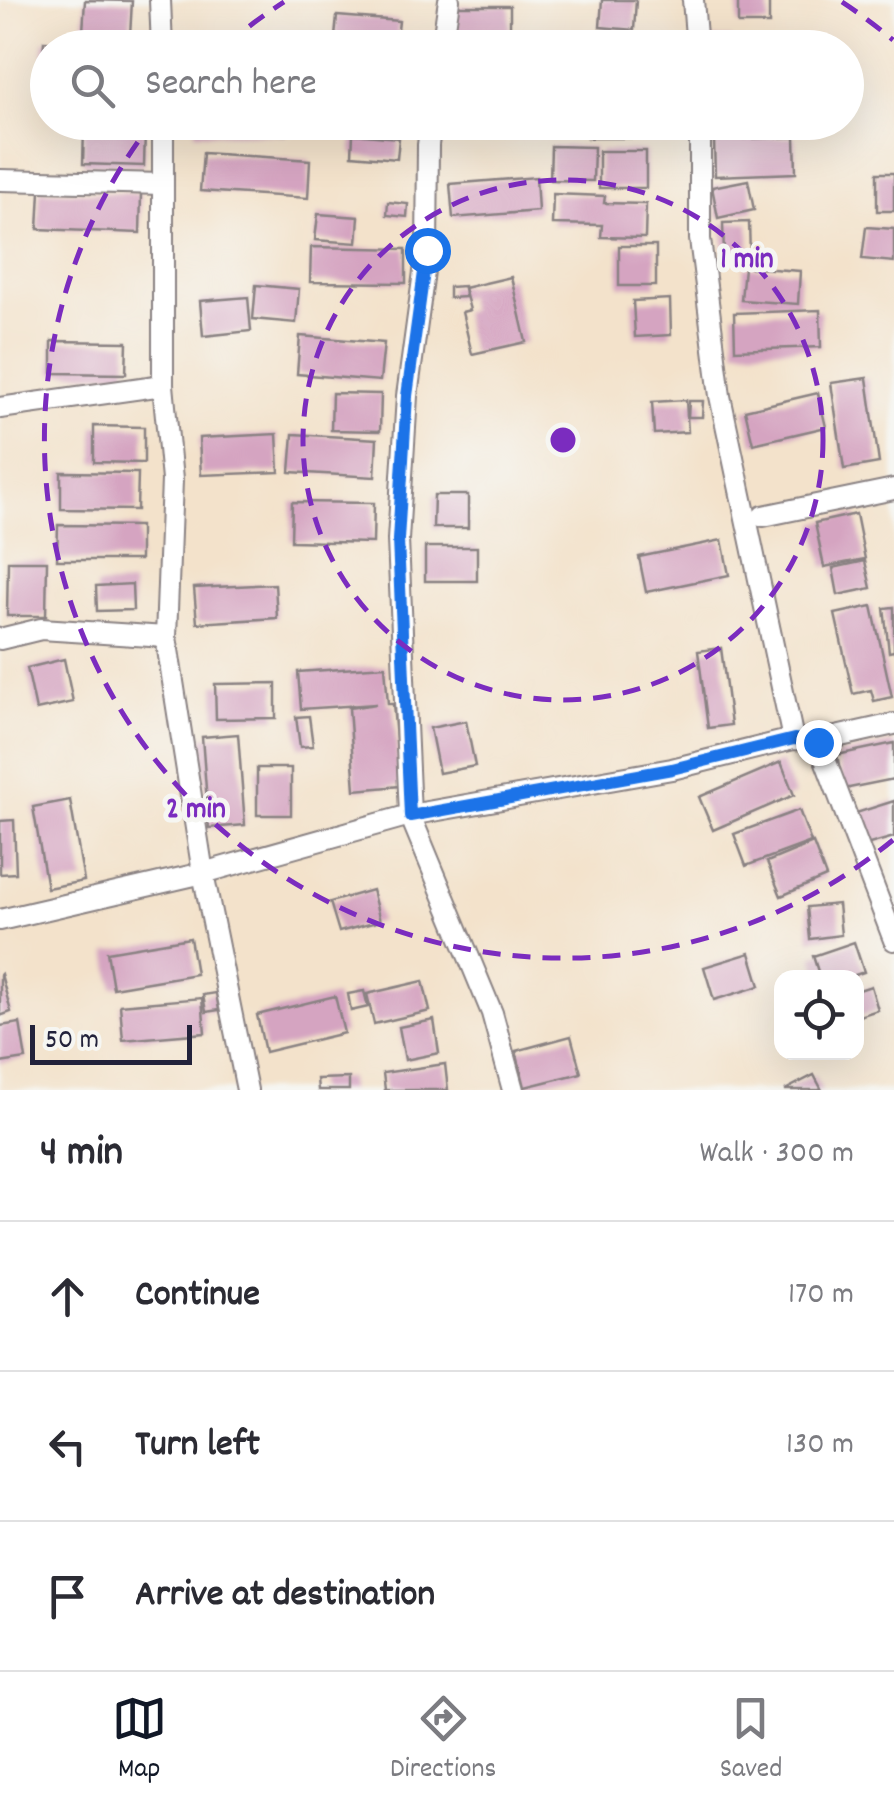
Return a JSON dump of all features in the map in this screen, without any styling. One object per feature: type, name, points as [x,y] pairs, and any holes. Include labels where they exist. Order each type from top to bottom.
[{"type":"street","points":[[160,0],[161,30]]},
{"type":"street","points":[[445,30],[449,0]]},
{"type":"street","points":[[694,0],[696,30]]},
{"type":"street","points":[[163,140],[163,385],[172,480],[166,637],[203,873],[247,1090]]},
{"type":"street","points":[[429,140],[427,250],[407,396],[398,540],[410,816],[492,1013],[513,1090]]},
{"type":"street","points":[[700,140],[700,239],[720,396],[794,739]]},
{"type":"street","points":[[0,180],[163,184]]},
{"type":"street","points":[[0,408],[163,385]]},
{"type":"street","points":[[764,516],[894,489]]},
{"type":"street","points":[[0,638],[41,629],[166,637]]},
{"type":"street","points":[[0,920],[203,873],[410,816],[672,769],[794,739],[818,742],[894,724]]},
{"type":"street","points":[[818,742],[894,940]]},
{"type":"building","points":[[85,0],[132,1],[130,30],[83,30]]},
{"type":"building","points":[[602,0],[636,0],[634,30],[600,27]]},
{"type":"building","points":[[738,0],[769,0],[769,24],[738,24]]},
{"type":"building","points":[[455,6],[510,6],[510,30],[455,30]]},
{"type":"building","points":[[337,16],[399,21],[398,30],[336,30]]},
{"type":"building","points":[[84,140],[145,140],[144,166],[83,164]]},
{"type":"building","points":[[353,140],[399,140],[397,159],[352,155]]},
{"type":"building","points":[[714,140],[795,140],[796,173],[715,176]]},
{"type":"building","points":[[551,146],[594,147],[593,181],[550,180]]},
{"type":"building","points":[[599,151],[646,151],[646,188],[599,188]]},
{"type":"building","points":[[203,153],[310,160],[308,198],[200,191]]},
{"type":"building","points":[[877,173],[894,173],[894,211],[877,211]]},
{"type":"building","points":[[536,177],[538,211],[453,218],[450,184]]},
{"type":"building","points":[[748,180],[754,210],[718,218],[712,187]]},
{"type":"building","points":[[40,191],[141,194],[140,233],[38,229]]},
{"type":"building","points":[[553,194],[605,196],[604,203],[646,204],[645,238],[601,237],[602,225],[552,224]]},
{"type":"building","points":[[388,202],[408,204],[407,217],[387,215]]},
{"type":"building","points":[[318,214],[359,217],[357,243],[315,240]]},
{"type":"building","points":[[749,222],[750,255],[724,256],[723,223]]},
{"type":"building","points":[[866,227],[894,229],[894,262],[862,259]]},
{"type":"building","points":[[619,246],[656,246],[656,286],[619,286]]},
{"type":"building","points":[[311,247],[406,249],[406,283],[310,282]]},
{"type":"building","points":[[744,267],[800,271],[798,304],[741,300]]},
{"type":"building","points":[[511,277],[526,342],[472,354],[462,312],[470,310],[464,288]]},
{"type":"building","points":[[256,285],[299,289],[296,323],[253,319]]},
{"type":"building","points":[[464,286],[465,297],[449,298],[449,287]]},
{"type":"building","points":[[248,297],[251,331],[203,336],[200,301]]},
{"type":"building","points":[[670,299],[671,335],[635,337],[633,301]]},
{"type":"building","points":[[820,310],[821,347],[735,350],[734,313]]},
{"type":"building","points":[[300,336],[384,343],[380,381],[297,374]]},
{"type":"building","points":[[52,341],[127,342],[126,374],[52,373]]},
{"type":"building","points":[[867,378],[879,463],[844,469],[831,383]]},
{"type":"building","points":[[332,393],[381,394],[380,431],[331,430]]},
{"type":"building","points":[[818,393],[826,427],[753,444],[745,410]]},
{"type":"building","points":[[686,400],[688,432],[654,434],[652,402]]},
{"type":"building","points":[[689,401],[703,401],[702,417],[688,417]]},
{"type":"building","points":[[94,426],[144,427],[144,463],[94,462]]},
{"type":"building","points":[[277,434],[279,472],[201,475],[199,438]]},
{"type":"building","points":[[293,434],[377,439],[375,477],[290,472]]},
{"type":"building","points":[[61,472],[138,473],[137,510],[61,509]]},
{"type":"building","points":[[434,495],[468,495],[468,528],[433,528]]},
{"type":"building","points":[[292,502],[374,503],[373,543],[291,541]]},
{"type":"building","points":[[856,514],[865,559],[824,567],[815,523]]},
{"type":"building","points":[[58,525],[140,526],[140,560],[57,560]]},
{"type":"building","points":[[722,540],[729,575],[646,592],[639,557]]},
{"type":"building","points":[[425,547],[477,547],[477,581],[425,581]]},
{"type":"building","points":[[8,561],[47,561],[46,616],[7,616]]},
{"type":"building","points":[[865,561],[871,588],[838,595],[833,568]]},
{"type":"building","points":[[132,584],[133,610],[97,611],[96,586]]},
{"type":"building","points":[[275,584],[277,618],[197,623],[194,588]]},
{"type":"building","points":[[872,606],[892,697],[874,701],[871,690],[853,694],[835,614]]},
{"type":"building","points":[[894,607],[894,651],[889,652],[884,608]]},
{"type":"building","points":[[721,648],[731,725],[708,728],[698,651]]},
{"type":"building","points":[[64,659],[73,702],[36,710],[27,668]]},
{"type":"building","points":[[385,666],[388,704],[393,704],[400,786],[355,790],[349,708],[376,704],[301,709],[298,672]]},
{"type":"building","points":[[276,683],[276,718],[216,719],[215,684]]},
{"type":"building","points":[[309,716],[313,746],[300,747],[296,717]]},
{"type":"building","points":[[466,721],[475,766],[439,773],[430,728]]},
{"type":"building","points":[[238,734],[245,825],[209,828],[202,737]]},
{"type":"building","points":[[894,743],[894,779],[844,789],[837,755]]},
{"type":"building","points":[[781,762],[794,795],[713,830],[699,797]]},
{"type":"building","points":[[257,768],[291,768],[291,815],[257,815]]},
{"type":"building","points":[[70,800],[84,881],[47,888],[33,807]]},
{"type":"building","points":[[894,801],[894,837],[866,845],[856,813]]},
{"type":"building","points":[[799,810],[811,842],[746,866],[734,834]]},
{"type":"building","points":[[14,820],[16,873],[0,874],[0,821]]},
{"type":"building","points":[[813,843],[826,877],[781,896],[767,862]]},
{"type":"building","points":[[372,890],[380,921],[339,932],[330,902]]},
{"type":"building","points":[[838,904],[841,935],[810,939],[807,907]]},
{"type":"building","points":[[190,938],[196,974],[113,988],[107,952]]},
{"type":"building","points":[[854,942],[863,970],[817,970],[813,956]]},
{"type":"building","points":[[750,953],[760,986],[714,1000],[704,967]]},
{"type":"building","points":[[0,975],[11,1012],[0,1016]]},
{"type":"building","points":[[423,981],[430,1011],[374,1024],[367,994]]},
{"type":"building","points":[[871,986],[878,1010],[864,1014],[864,988]]},
{"type":"building","points":[[364,991],[368,1007],[351,1011],[348,994]]},
{"type":"building","points":[[216,993],[219,1010],[206,1012],[203,995]]},
{"type":"building","points":[[335,996],[344,1033],[265,1052],[257,1015]]},
{"type":"building","points":[[202,998],[205,1033],[123,1040],[120,1005]]},
{"type":"building","points":[[434,1020],[439,1053],[405,1060],[399,1027]]},
{"type":"building","points":[[20,1023],[26,1059],[0,1063],[0,1026]]},
{"type":"building","points":[[571,1036],[581,1073],[525,1087],[516,1051]]},
{"type":"building","points":[[445,1064],[448,1090],[385,1090],[383,1073]]},
{"type":"building","points":[[814,1075],[822,1090],[785,1090]]},
{"type":"building","points":[[349,1078],[349,1090],[318,1090],[317,1079]]},
{"type":"route","points":[[427,250],[407,396],[398,540],[410,816],[672,769],[794,739],[818,742]]}]
